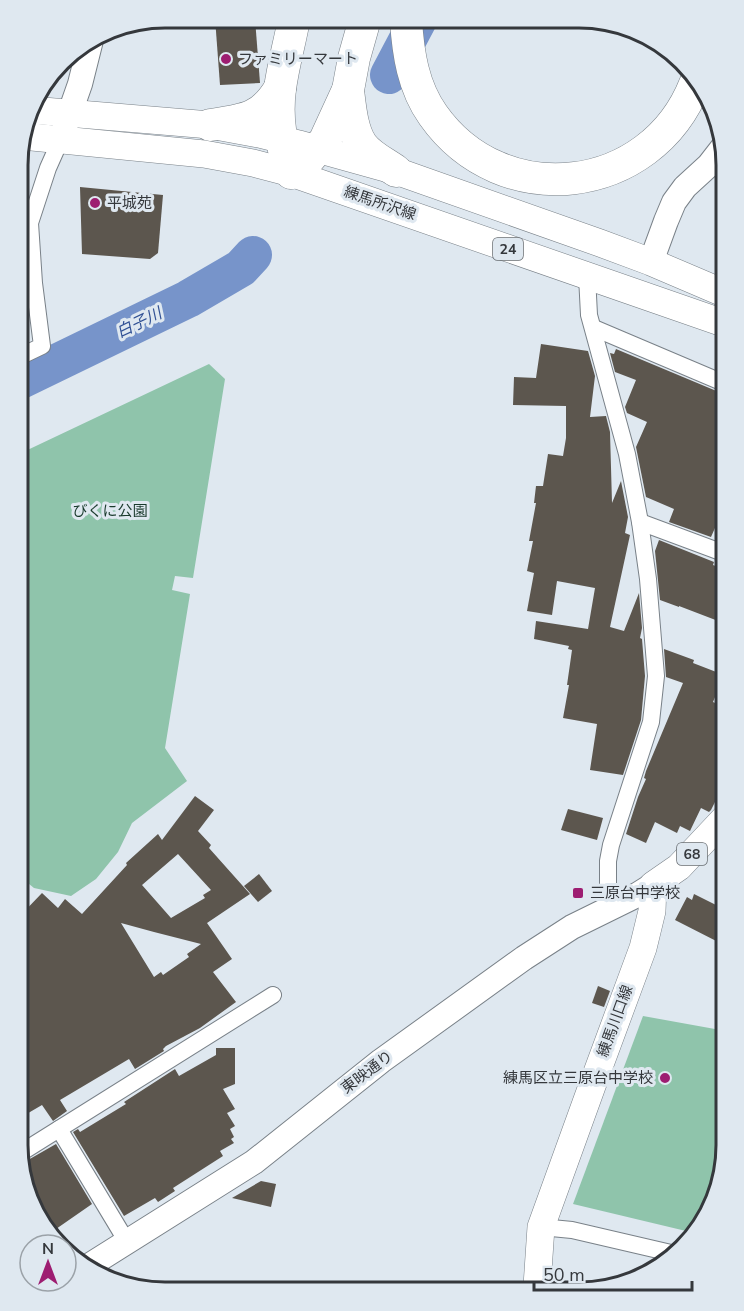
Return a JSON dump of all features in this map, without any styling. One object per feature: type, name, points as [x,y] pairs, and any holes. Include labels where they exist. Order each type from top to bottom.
[{"type":"highway","points":[[292,28],[280,88],[279,124],[283,150],[291,173],[308,160],[325,140],[348,90],[362,28]]},
{"type":"highway","points":[[407,28],[416,81],[432,114],[460,145],[492,166],[512,174],[552,180],[588,177],[607,172],[624,164],[654,144],[667,131],[687,103],[692,90]]},
{"type":"highway","points":[[210,125],[241,119],[263,110],[280,88]]},
{"type":"highway","points":[[348,90],[358,138],[370,153],[396,171]]},
{"type":"main road","name":"24","points":[[40,110],[210,125],[319,149],[396,171],[600,243],[716,290]]},
{"type":"main road","name":"練馬所沢線","points":[[32,137],[204,154],[254,163],[291,173],[716,320]]},
{"type":"main road","name":"68","points":[[653,885],[679,867],[715,828]]},
{"type":"main road","name":"練馬川口線","points":[[537,1282],[541,1227],[643,948],[652,911],[653,885]]},
{"type":"street","points":[[28,353],[42,346],[34,283],[30,223],[70,112],[87,54]]},
{"type":"street","points":[[651,262],[674,202],[685,187],[715,157]]},
{"type":"street","points":[[587,276],[589,315],[627,454],[640,522],[648,579],[656,676],[651,722],[611,845],[608,861],[608,890],[614,905]]},
{"type":"street","points":[[594,328],[716,380]]},
{"type":"street","points":[[640,522],[716,550]]},
{"type":"street","name":"東映通り","points":[[94,1262],[254,1162],[373,1067],[524,958],[572,927],[653,885]]},
{"type":"street","points":[[28,1149],[273,994]]},
{"type":"street","points":[[59,1129],[127,1242]]},
{"type":"street","points":[[541,1227],[572,1230],[665,1252]]},
{"type":"green space","name":"びくに公園","points":[[209,364],[225,379],[193,578],[175,576],[172,590],[190,594],[165,748],[187,781],[132,823],[118,852],[96,879],[71,896],[34,888],[28,883],[28,450]]},
{"type":"green space","name":"練馬区立三原台中学校","points":[[643,1016],[715,1029],[713,1172],[701,1206],[687,1229],[685,1231],[573,1204]]},
{"type":"building","points":[[216,28],[256,28],[260,83],[220,85]]},
{"type":"building","points":[[80,187],[163,195],[158,253],[150,259],[82,254]]},
{"type":"building","points":[[541,344],[588,351],[595,376],[590,417],[606,416],[610,432],[612,503],[621,481],[628,517],[625,533],[630,535],[610,627],[624,631],[639,593],[642,628],[640,638],[642,639],[645,676],[641,720],[623,775],[590,770],[597,724],[563,718],[572,650],[568,649],[569,646],[534,639],[536,621],[588,629],[595,588],[557,581],[552,615],[527,611],[534,573],[527,571],[533,541],[529,541],[536,503],[534,503],[536,486],[543,486],[548,454],[563,456],[566,438],[566,406],[513,405],[514,377],[536,378]]},
{"type":"building","points":[[616,349],[716,391],[716,526],[711,537],[669,522],[674,509],[646,497],[636,447],[647,422],[627,413],[625,407],[636,380],[615,372],[610,353],[614,354]]},
{"type":"building","points":[[659,540],[714,562],[716,620],[660,600],[655,551]]},
{"type":"building","points":[[664,649],[694,660],[693,663],[715,672],[715,696],[713,702],[715,703],[715,801],[709,812],[701,808],[690,831],[680,826],[677,833],[655,822],[646,843],[626,834],[646,779],[644,778],[646,771],[683,683],[666,677]]},
{"type":"building","points":[[195,796],[214,810],[198,831],[211,845],[209,848],[250,894],[207,923],[232,959],[213,972],[236,1002],[200,1028],[166,1046],[164,1051],[135,1069],[129,1059],[60,1100],[67,1111],[53,1121],[42,1105],[28,1113],[28,908],[42,893],[58,908],[65,899],[82,914],[127,865],[126,863],[158,834],[162,840]],"holes":[[[178,854],[211,890],[203,895],[205,898],[171,918],[142,885]],[[121,923],[201,944],[187,954],[189,957],[163,975],[161,972],[154,977]]]},
{"type":"building","points":[[568,809],[603,818],[597,840],[561,830]]},
{"type":"building","points":[[259,874],[272,891],[258,902],[244,886]]},
{"type":"building","points":[[694,894],[715,905],[715,941],[675,920],[687,897],[692,900]]},
{"type":"building","points":[[598,986],[610,991],[604,1007],[592,1003]]},
{"type":"building","points":[[216,1048],[235,1048],[235,1084],[223,1089],[235,1109],[227,1113],[235,1126],[230,1129],[234,1143],[220,1151],[223,1156],[173,1188],[175,1191],[158,1202],[155,1198],[124,1216],[73,1132],[78,1129],[80,1132],[126,1104],[124,1102],[175,1069],[179,1076],[216,1055]]},
{"type":"building","points":[[56,1144],[92,1204],[57,1228],[43,1206],[36,1189],[30,1159]]},
{"type":"building","points":[[261,1181],[276,1184],[271,1207],[232,1198]]},
{"type":"waterway","name":"白子川","points":[[389,75],[414,28]]},
{"type":"waterway","name":"白子川","points":[[28,377],[188,299],[241,268],[253,255]]},
{"type":"place","name":"ファミリーマート","points":[[226,59]]},
{"type":"place","name":"平城苑","points":[[95,203]]},
{"type":"place","name":"三原台中学校","points":[[578,893]]},
{"type":"place","name":"練馬区立三原台中学校","points":[[665,1078]]}]
